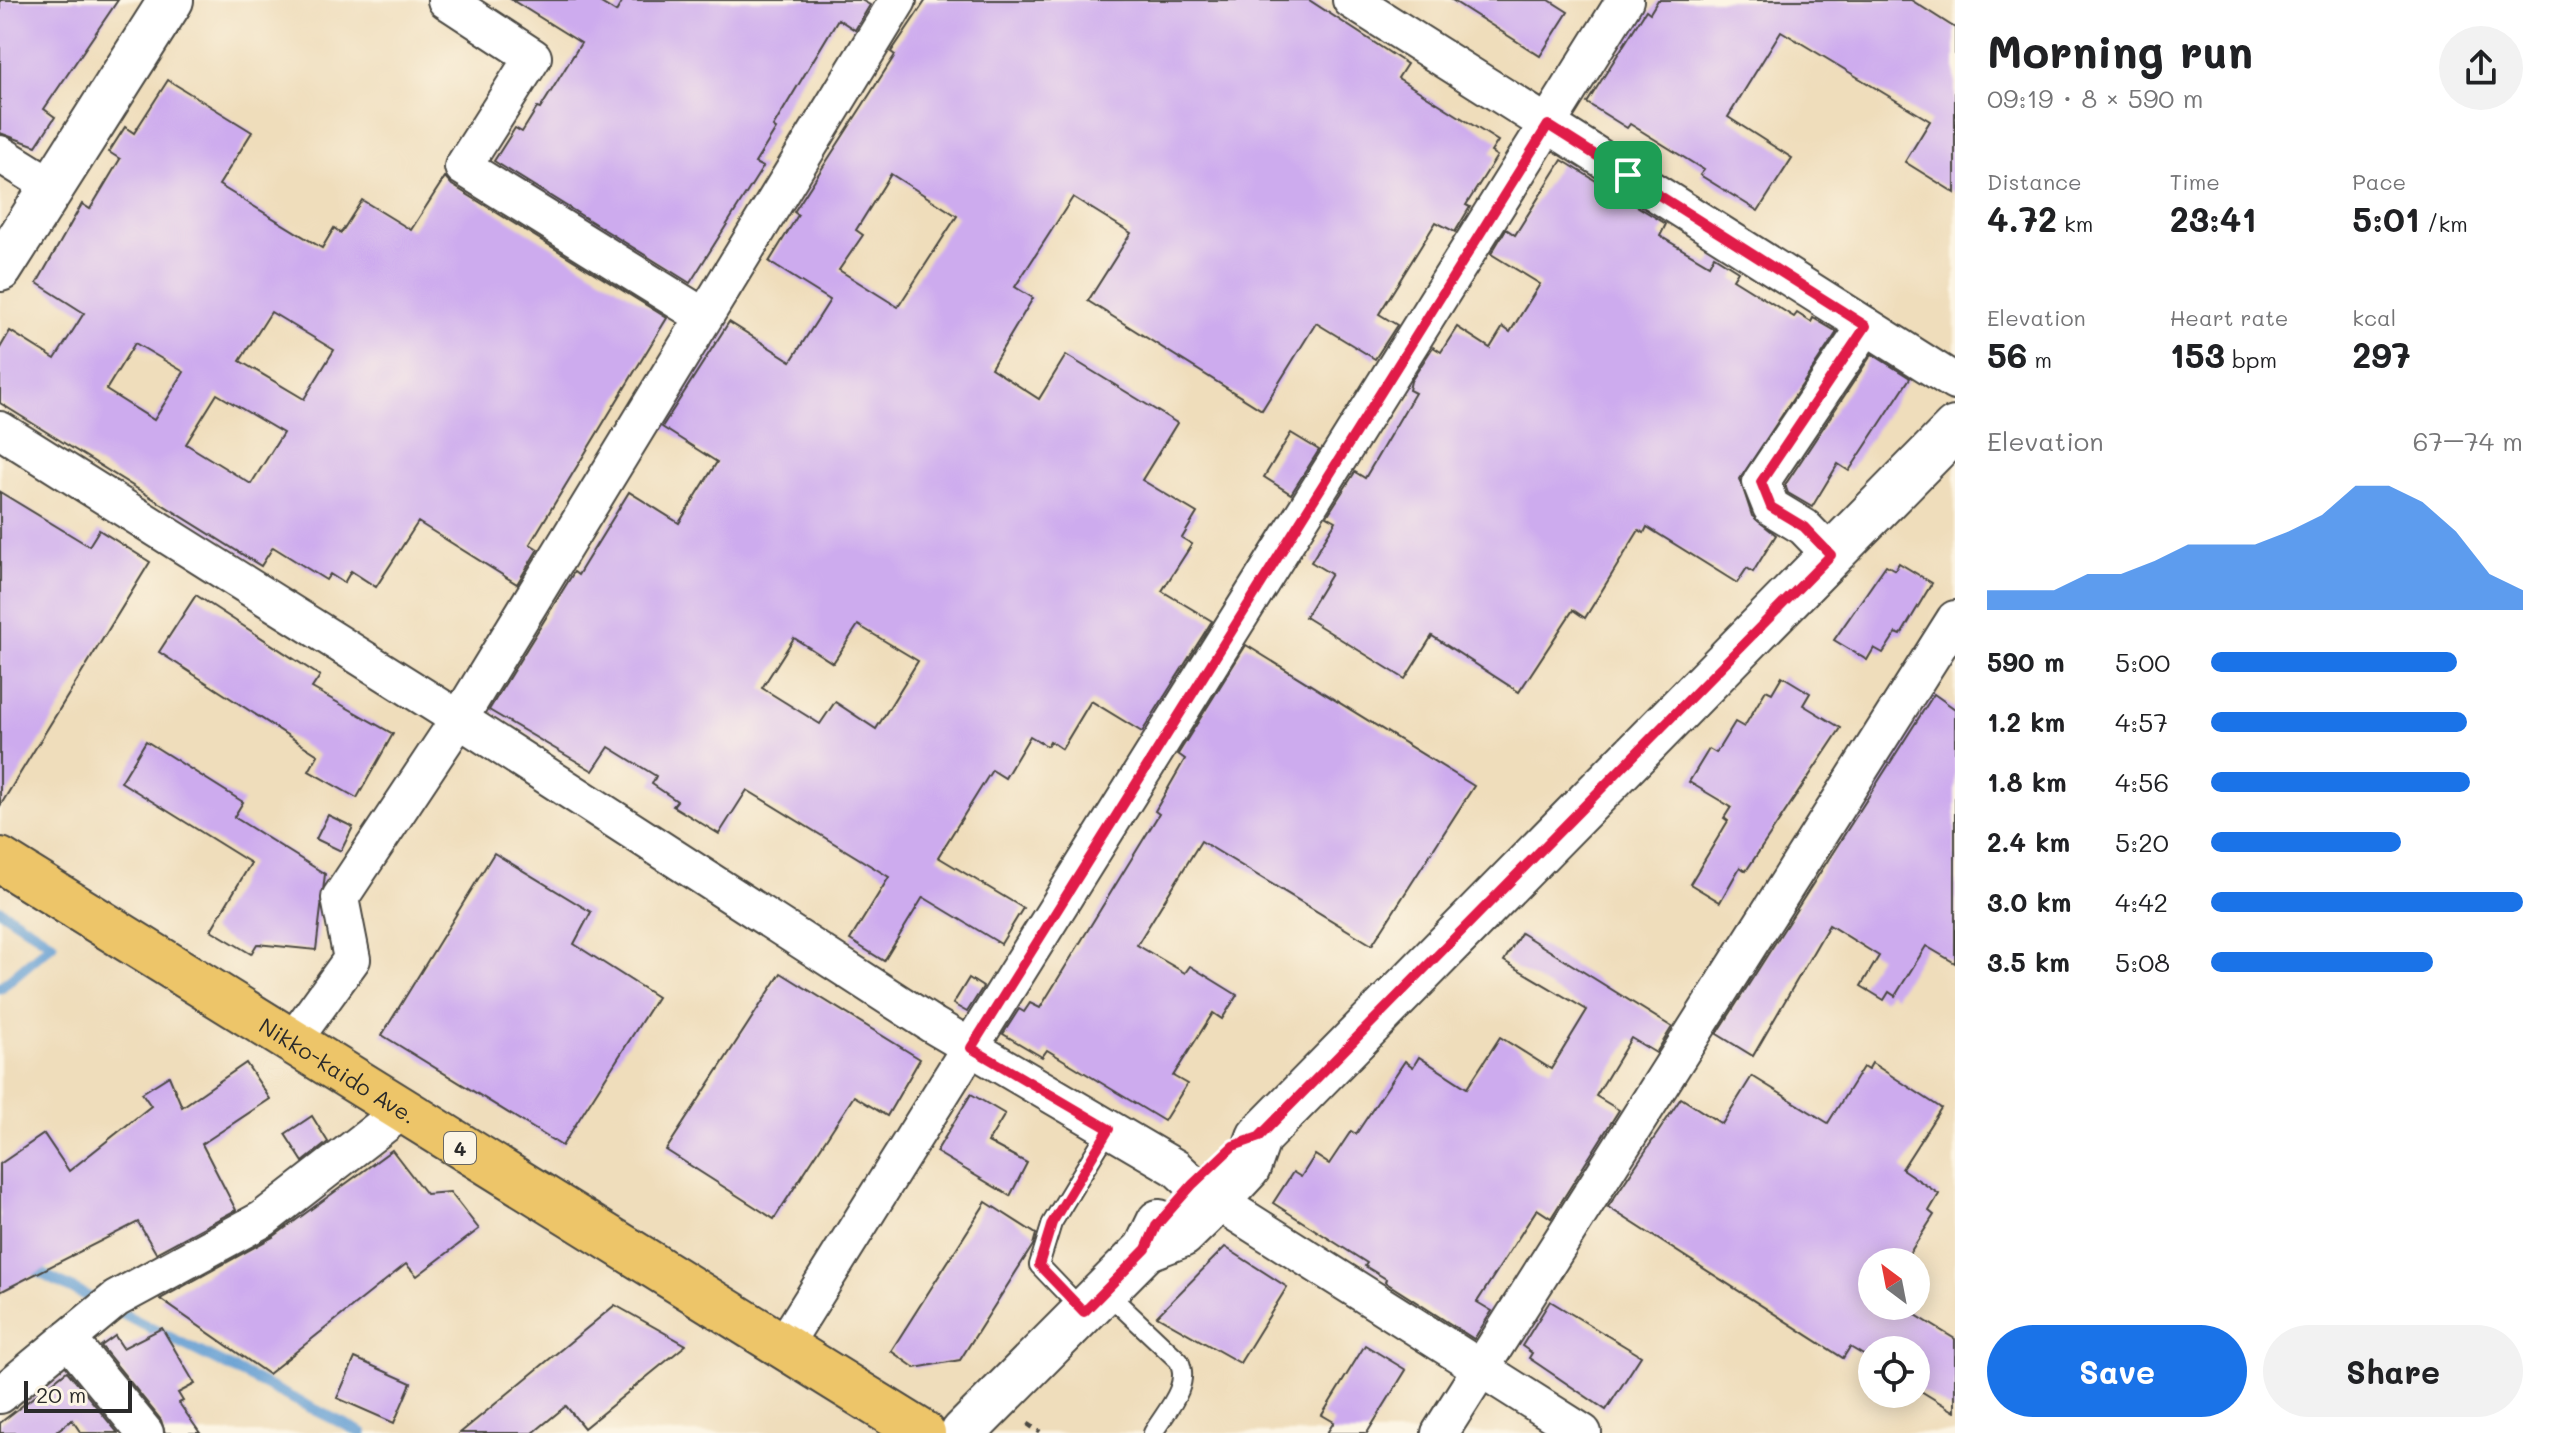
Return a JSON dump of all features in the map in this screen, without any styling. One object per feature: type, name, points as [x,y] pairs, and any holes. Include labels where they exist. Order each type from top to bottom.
[{"type":"highway","name":"Nikko-kaido Ave.","points":[[0,860],[923,1433]]},
{"type":"street","points":[[0,269],[171,0]]},
{"type":"street","points":[[446,0],[533,57],[463,167],[703,316]]},
{"type":"street","points":[[292,1042],[352,959],[340,898],[459,719],[898,0]]},
{"type":"street","points":[[1351,0],[1955,382]]},
{"type":"street","points":[[782,1348],[1625,0]]},
{"type":"street","points":[[0,154],[53,187]]},
{"type":"street","points":[[1831,555],[1804,527],[1771,507],[1761,482],[1866,326]]},
{"type":"street","points":[[963,1433],[1146,1249],[1156,1226],[1205,1193],[1233,1146],[1259,1137],[1955,429]]},
{"type":"street","points":[[0,430],[459,719],[971,1048],[1176,1168],[1205,1193],[1583,1433]]},
{"type":"street","points":[[1440,1433],[1955,619]]},
{"type":"street","points":[[0,1395],[116,1299],[263,1219],[402,1111]]},
{"type":"street","points":[[68,1339],[145,1433]]},
{"type":"lane","points":[[1109,1129],[1052,1223],[1039,1265],[1179,1361],[1184,1372],[1183,1385],[1153,1433]]},
{"type":"building","points":[[0,0],[118,0],[44,109],[55,117],[36,146],[0,133]]},
{"type":"building","points":[[512,0],[596,0],[616,12],[623,0],[861,0],[870,5],[855,30],[838,19],[773,127],[776,129],[755,163],[763,167],[690,283],[494,161],[515,128],[522,132],[537,108],[540,109],[581,43]]},
{"type":"building","points":[[926,0],[1309,0],[1407,64],[1398,78],[1498,141],[1491,152],[1497,156],[1466,205],[1470,207],[1455,232],[1436,222],[1379,314],[1397,325],[1375,359],[1316,323],[1262,410],[1088,301],[1131,233],[1073,197],[1015,287],[1033,298],[991,368],[1039,399],[1066,355],[1177,423],[1142,480],[1197,513],[1182,538],[1192,544],[1162,591],[1212,621],[1142,732],[1091,701],[1062,749],[1050,741],[1047,746],[1030,736],[1005,778],[992,770],[938,857],[1023,908],[1001,944],[923,897],[884,961],[850,940],[889,877],[747,790],[719,834],[673,806],[677,801],[652,784],[656,776],[609,747],[593,771],[489,710],[574,572],[578,575],[629,492],[679,523],[717,462],[662,427],[729,322],[791,361],[830,300],[769,262],[798,215],[794,212],[895,55],[891,52]],"holes":[[[891,174],[957,216],[898,307],[839,270],[863,235],[856,230]],[[858,625],[918,661],[876,729],[835,702],[820,724],[762,688],[794,638],[833,663]]]},
{"type":"building","points":[[1452,0],[1549,0],[1568,12],[1540,56]]},
{"type":"building","points":[[1658,0],[1911,0],[1955,28],[1955,193],[1905,162],[1930,121],[1781,31],[1728,117],[1792,158],[1758,211],[1700,175],[1704,170],[1630,124],[1627,128],[1587,103],[1646,10],[1650,13]]},
{"type":"building","points":[[168,80],[252,132],[219,185],[322,248],[334,228],[341,233],[362,200],[411,230],[445,177],[452,185],[667,318],[530,544],[538,549],[517,584],[418,522],[376,587],[351,571],[344,583],[330,574],[326,580],[273,547],[261,566],[0,403],[0,348],[10,331],[55,359],[84,313],[37,283],[82,204],[90,209],[120,159],[109,152],[125,127],[134,133]],"holes":[[[271,312],[334,350],[304,399],[240,361]],[[135,343],[184,372],[154,420],[106,390]],[[217,394],[283,433],[251,484],[186,444]]]},
{"type":"building","points":[[1562,160],[1666,224],[1660,236],[1709,265],[1714,256],[1738,271],[1733,279],[1794,317],[1797,313],[1811,322],[1813,318],[1837,332],[1740,479],[1752,516],[1776,535],[1753,572],[1747,568],[1737,583],[1647,527],[1644,533],[1639,530],[1585,618],[1573,610],[1519,692],[1432,636],[1405,679],[1305,617],[1331,574],[1311,562],[1336,521],[1327,516],[1355,472],[1365,478],[1415,393],[1409,390],[1411,381],[1433,347],[1441,352],[1457,327],[1490,348],[1503,327],[1510,332],[1540,284],[1491,254],[1506,229],[1515,235]]},
{"type":"building","points":[[1872,354],[1910,378],[1849,471],[1838,464],[1812,507],[1788,493],[1785,485]]},
{"type":"building","points":[[1291,433],[1319,450],[1291,494],[1264,477]]},
{"type":"building","points":[[0,492],[89,546],[99,530],[150,562],[0,806]]},
{"type":"building","points":[[1899,563],[1932,583],[1901,635],[1896,633],[1883,653],[1874,648],[1867,660],[1834,640],[1886,565],[1895,570]]},
{"type":"building","points":[[196,595],[320,676],[312,688],[393,734],[357,798],[309,771],[318,755],[159,652]]},
{"type":"building","points":[[1246,645],[1474,786],[1372,945],[1201,841],[1137,945],[1185,973],[1190,966],[1237,995],[1222,1019],[1213,1013],[1173,1076],[1187,1084],[1164,1121],[1047,1050],[1042,1057],[1003,1034],[1019,1009],[1024,1012],[1030,1003],[1040,1008],[1159,814],[1155,811],[1185,759],[1178,754]]},
{"type":"building","points":[[1782,676],[1810,693],[1803,705],[1841,728],[1746,871],[1740,867],[1720,902],[1690,884],[1728,821],[1724,818],[1731,807],[1689,782],[1709,749],[1716,753],[1735,722],[1744,727],[1766,690],[1772,693]]},
{"type":"building","points":[[1934,694],[1955,709],[1955,963],[1926,946],[1895,996],[1889,992],[1884,1000],[1861,986],[1879,956],[1829,925],[1753,1056],[1717,1034]]},
{"type":"building","points":[[146,741],[243,802],[234,817],[325,874],[316,950],[257,944],[251,954],[211,930],[251,863],[121,782]]},
{"type":"building","points":[[328,815],[353,827],[341,851],[316,839]]},
{"type":"building","points":[[494,853],[591,912],[574,944],[657,997],[562,1146],[382,1035]]},
{"type":"building","points":[[1521,933],[1672,1027],[1656,1053],[1631,1038],[1596,1096],[1619,1110],[1551,1218],[1537,1209],[1477,1302],[1492,1311],[1474,1339],[1385,1282],[1386,1279],[1365,1266],[1367,1263],[1273,1203],[1293,1172],[1301,1177],[1315,1155],[1329,1164],[1351,1131],[1356,1134],[1405,1061],[1413,1067],[1419,1057],[1467,1088],[1500,1037],[1551,1069],[1587,1010],[1504,961]]},
{"type":"building","points":[[781,973],[920,1059],[887,1116],[854,1096],[774,1219],[666,1150]]},
{"type":"building","points":[[969,978],[983,987],[967,1012],[953,1004]]},
{"type":"building","points":[[246,1063],[270,1099],[202,1144],[236,1210],[156,1253],[138,1222],[0,1292],[0,1164],[44,1134],[69,1171],[151,1106],[142,1093],[169,1076],[182,1107]]},
{"type":"building","points":[[1872,1063],[1941,1108],[1902,1169],[1939,1194],[1929,1211],[1934,1215],[1913,1248],[1858,1248],[1858,1320],[1924,1320],[1955,1339],[1955,1412],[1930,1397],[1930,1336],[1858,1336],[1858,1352],[1850,1347],[1843,1358],[1608,1207],[1681,1098],[1722,1124],[1752,1076],[1828,1123],[1863,1067],[1868,1070]]},
{"type":"building","points":[[971,1094],[1005,1114],[988,1142],[1027,1163],[1010,1196],[936,1152]]},
{"type":"building","points":[[312,1116],[328,1142],[303,1162],[285,1134]]},
{"type":"building","points":[[392,1150],[426,1194],[450,1192],[479,1229],[417,1276],[406,1264],[268,1374],[160,1299],[273,1237]]},
{"type":"building","points":[[986,1202],[1036,1234],[1033,1245],[960,1360],[915,1368],[891,1351]]},
{"type":"building","points":[[1225,1247],[1287,1287],[1240,1363],[1157,1316]]},
{"type":"building","points":[[1550,1301],[1641,1356],[1606,1410],[1529,1358],[1532,1353],[1522,1346]]},
{"type":"building","points":[[615,1305],[686,1345],[584,1428],[566,1406],[533,1433],[460,1433]]},
{"type":"building","points":[[162,1328],[195,1384],[178,1393],[183,1401],[179,1403],[200,1433],[165,1433],[161,1420],[101,1346],[115,1336],[123,1348]]},
{"type":"building","points":[[1365,1345],[1406,1370],[1367,1433],[1327,1433],[1334,1422],[1322,1415]]},
{"type":"building","points":[[355,1358],[411,1383],[394,1423],[337,1398]]},
{"type":"building","points":[[67,1371],[118,1433],[81,1433],[72,1420],[54,1433],[0,1433],[0,1423]]},
{"type":"waterway","points":[[0,910],[52,944],[0,988]]},
{"type":"waterway","points":[[0,1253],[362,1433]]},
{"type":"route","points":[[1548,125],[1628,175],[1866,326],[1761,482],[1771,507],[1804,527],[1831,555],[1259,1137],[1233,1146],[1193,1184],[1156,1226],[1146,1249],[1084,1312],[1039,1265],[1052,1223],[1109,1129],[971,1048],[1548,125]]}]
